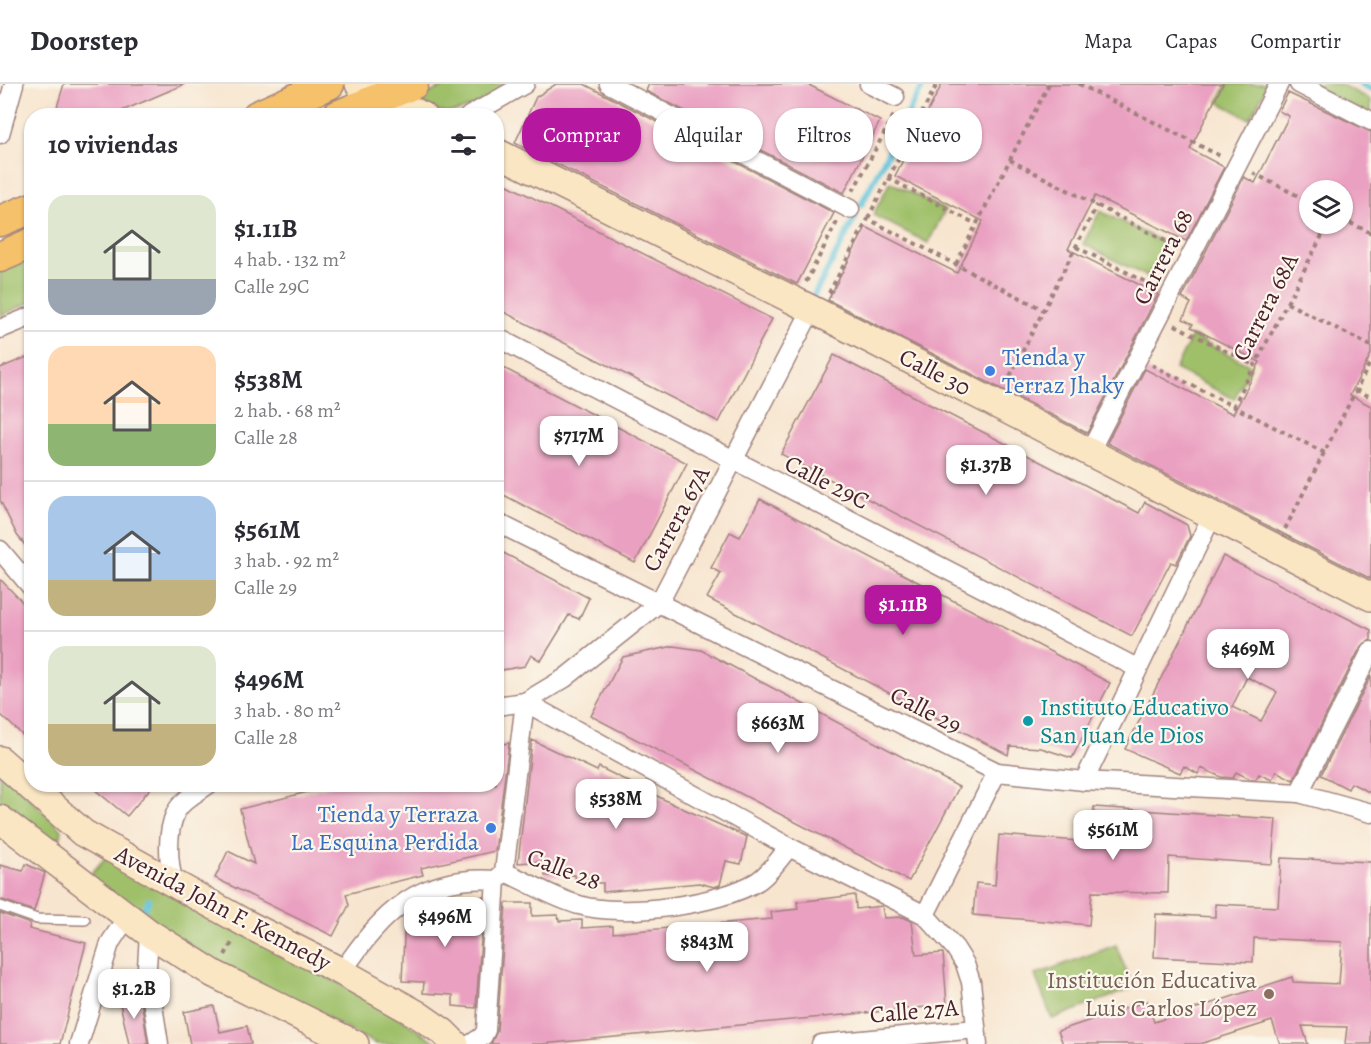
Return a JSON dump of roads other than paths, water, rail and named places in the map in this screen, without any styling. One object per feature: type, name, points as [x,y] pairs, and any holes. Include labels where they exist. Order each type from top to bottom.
[{"type":"main road","points":[[273,108],[284,102],[295,84]]},
{"type":"main road","points":[[274,108],[329,84]]},
{"type":"main road","points":[[348,108],[372,90],[413,84]]},
{"type":"main road","points":[[0,221],[24,211]]},
{"type":"main road","points":[[0,257],[24,246]]},
{"type":"street","points":[[0,134],[14,84]]},
{"type":"street","points":[[483,108],[525,84]]},
{"type":"street","points":[[609,84],[850,209]]},
{"type":"street","points":[[869,84],[895,97]]},
{"type":"street","name":"Carrera 68","points":[[1089,453],[1279,84]]},
{"type":"street","points":[[1299,84],[1371,121]]},
{"type":"street","points":[[372,90],[407,108]]},
{"type":"street","name":"Calle 30","points":[[504,156],[816,311],[1089,453],[1370,595]]},
{"type":"street","name":"Carrera 67A","points":[[525,702],[580,667],[659,603],[816,311]]},
{"type":"street","points":[[0,329],[24,319]]},
{"type":"street","name":"Calle 29C","points":[[504,341],[1137,668]]},
{"type":"street","points":[[1084,781],[1212,516]]},
{"type":"street","name":"Calle 29","points":[[504,526],[997,772],[1084,781],[1299,793],[1371,813]]},
{"type":"street","points":[[0,550],[24,578]]},
{"type":"street","points":[[1299,793],[1371,651]]},
{"type":"street","points":[[504,705],[525,702],[789,847],[926,915],[955,948],[965,964],[971,982],[977,1037]]},
{"type":"street","points":[[471,1044],[483,1036],[486,1030],[500,876],[525,702]]},
{"type":"street","name":"Avenida John F. Kennedy","points":[[0,760],[24,781]]},
{"type":"street","points":[[926,915],[997,772]]},
{"type":"street","name":"Avenida John F. Kennedy","points":[[36,792],[82,833],[417,1014],[443,1032],[455,1044]]},
{"type":"street","points":[[164,878],[170,864],[170,841],[176,811],[199,792]]},
{"type":"street","name":"Avenida John F. Kennedy","points":[[0,819],[59,863],[94,894],[149,933],[214,974],[355,1044]]},
{"type":"street","points":[[59,863],[82,833]]},
{"type":"street","name":"Calle 28","points":[[342,972],[366,936],[393,909],[420,891],[500,876],[579,905],[611,911],[655,908],[693,902],[740,890],[760,880],[789,847]]},
{"type":"street","points":[[80,1044],[110,943],[123,915]]},
{"type":"street","points":[[149,933],[147,967],[159,1044]]},
{"type":"street","name":"Calle 27A","points":[[821,1044],[977,1037]]},
{"type":"lane","points":[[0,906],[37,919],[84,920]]},
{"type":"waterway","points":[[911,107],[924,84]]},
{"type":"waterway","points":[[1361,84],[1371,89]]},
{"type":"waterway","points":[[861,205],[885,158]]},
{"type":"waterway","points":[[811,301],[856,216]]},
{"type":"waterway","points":[[145,908],[149,900]]},
{"type":"place","name":"Tienda y Terraz Jhaky","points":[[990,371]]},
{"type":"place","name":"Instituto Educativo San Juan de Dios","points":[[1028,721]]},
{"type":"place","name":"Tienda y Terraza La Esquina Perdida","points":[[491,828]]},
{"type":"place","name":"Institución Educativa Luis Carlos López","points":[[1269,994]]}]
